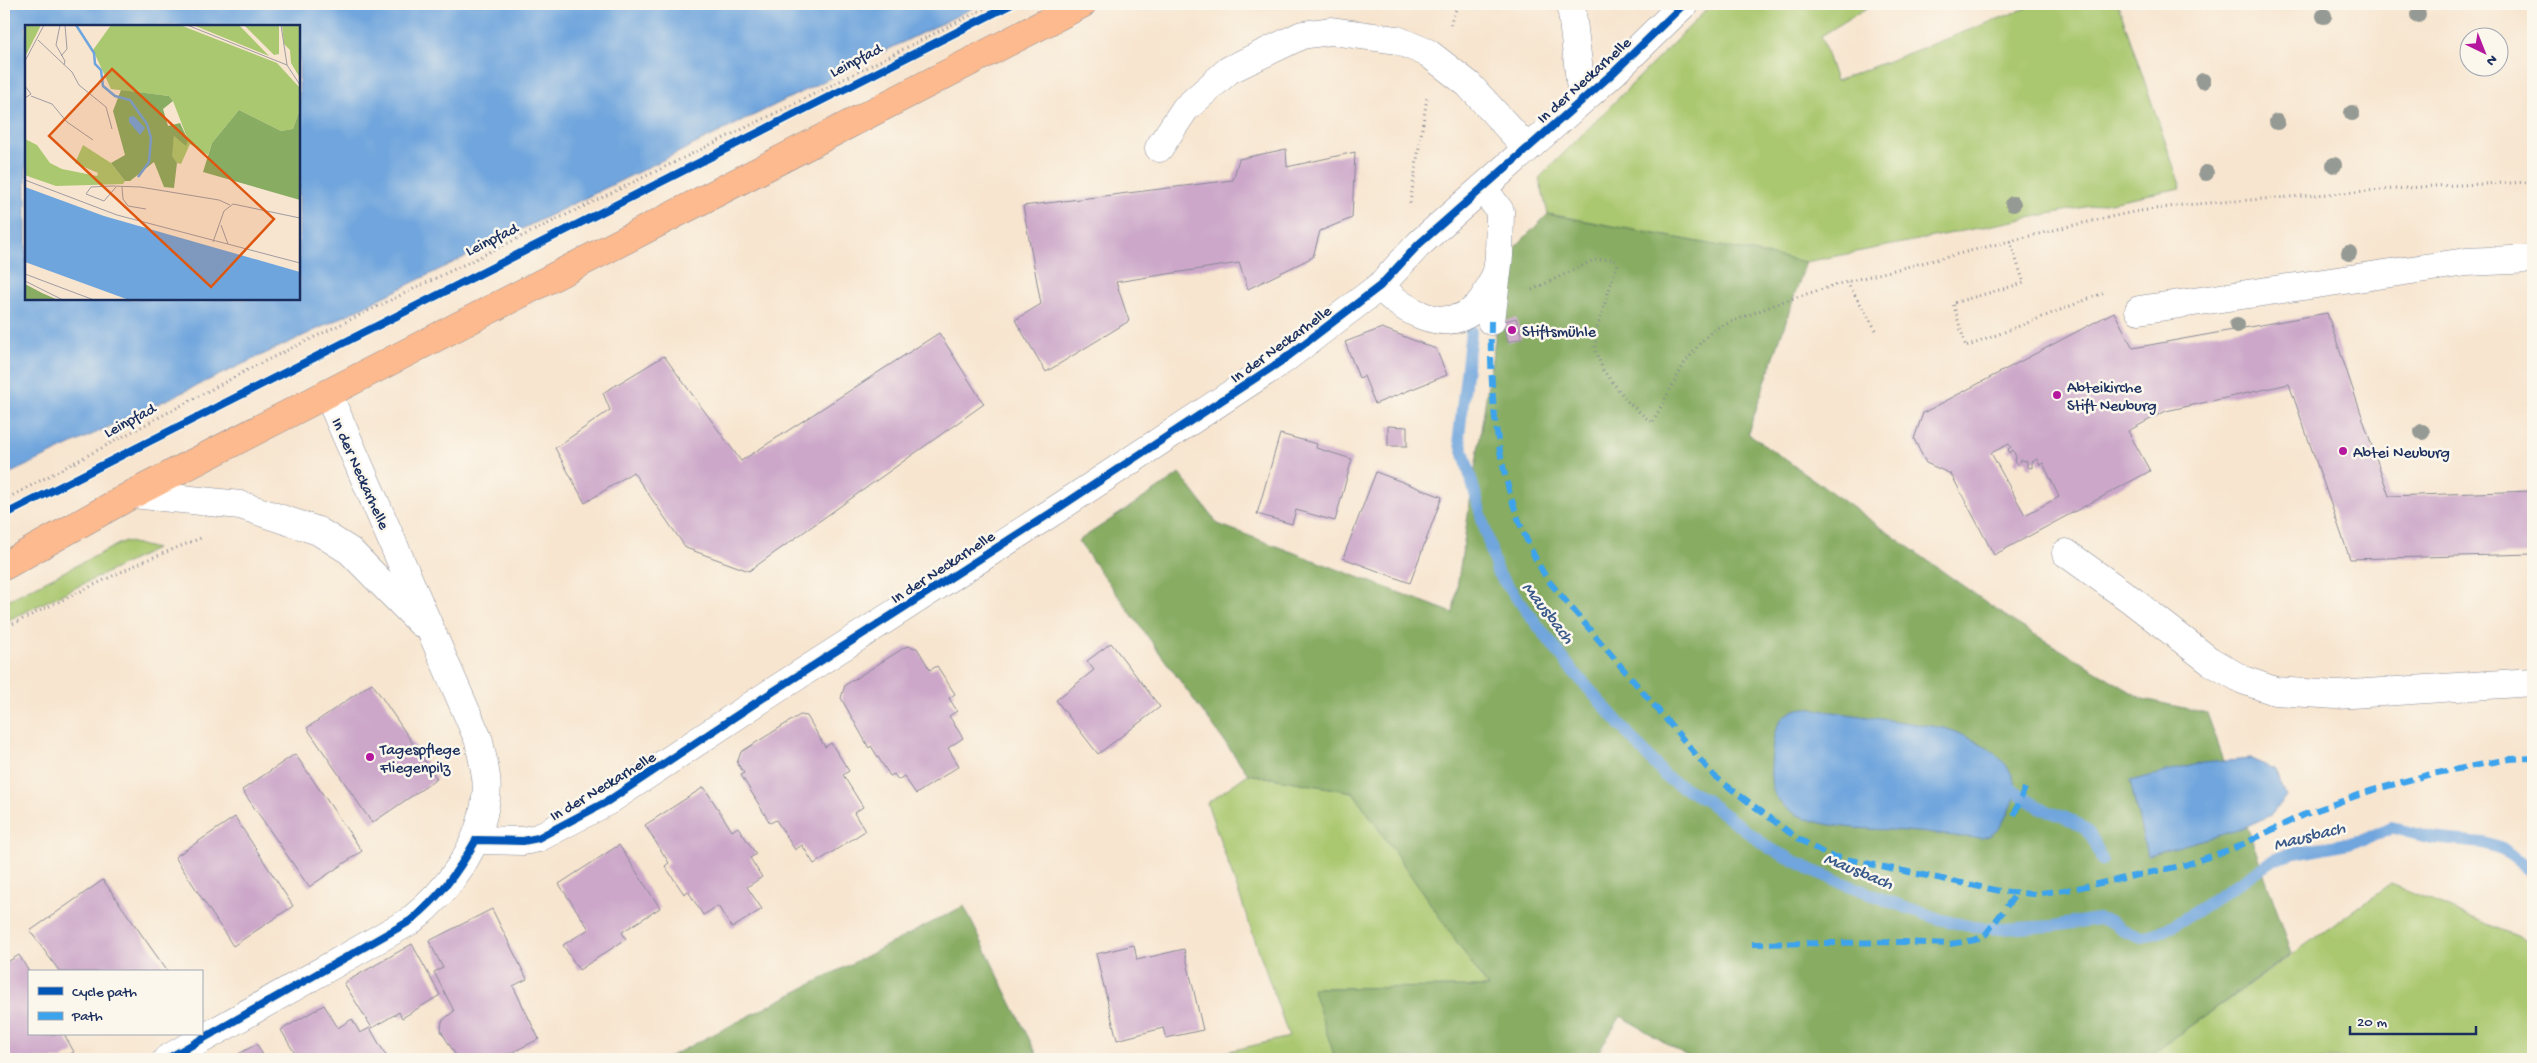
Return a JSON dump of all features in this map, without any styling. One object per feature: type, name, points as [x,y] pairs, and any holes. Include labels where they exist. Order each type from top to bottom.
[{"type":"main road","points":[[4,566],[133,494],[1082,4]]},
{"type":"street","name":"In der Neckarhelle","points":[[1571,4],[1582,98]]},
{"type":"street","name":"In der Neckarhelle","points":[[476,840],[523,841],[538,838],[608,801],[763,698],[1240,390],[1283,360],[1380,286],[1419,244],[1582,98],[1613,73],[1684,4]]},
{"type":"street","points":[[1159,148],[1185,110],[1229,70],[1302,35],[1331,31],[1378,37],[1412,45],[1437,58],[1468,84],[1526,148]]},
{"type":"street","points":[[1483,188],[1500,211],[1497,272],[1492,313]]},
{"type":"street","points":[[2140,310],[2466,262],[2533,259]]},
{"type":"street","points":[[1380,286],[1401,306],[1433,319],[1450,320],[1462,317],[1482,302],[1497,272]]},
{"type":"street","name":"In der Neckarhelle","points":[[167,1059],[410,921],[433,903],[458,871],[476,840],[486,797],[485,772],[479,741],[328,394]]},
{"type":"street","name":"In der Neckarhelle","points":[[133,494],[240,505],[318,531],[350,551],[433,636]]},
{"type":"street","points":[[2066,553],[2210,661],[2243,680],[2275,690],[2336,695],[2533,682]]},
{"type":"path","points":[[1419,244],[1408,220],[1422,120],[1437,58],[1458,4]]},
{"type":"path","points":[[1492,313],[1505,304],[1594,260],[1605,257],[1614,259],[1617,265],[1596,331],[1595,349],[1603,370],[1628,402],[1652,423],[1684,364],[1714,329],[1784,302],[1847,282],[2133,212],[2183,205],[2434,186],[2533,182]]},
{"type":"path","points":[[2010,241],[2024,283],[1953,303],[1966,347],[2114,290],[2140,310]]},
{"type":"path","points":[[1847,282],[1876,330]]},
{"type":"path","points":[[4,628],[144,561],[210,535]]},
{"type":"green space","points":[[1712,4],[1873,4],[1821,36],[1836,81],[2037,4],[2118,4],[2181,188],[1806,262],[1548,214],[1539,178]]},
{"type":"green space","points":[[1548,214],[1806,262],[1748,433],[2014,622],[2143,699],[2207,713],[2292,953],[2145,1059],[1692,1059],[1621,1016],[1594,1059],[1335,1058],[1312,988],[1488,987],[1353,792],[1248,774],[1078,541],[1180,474],[1218,524],[1453,613],[1508,254]]},
{"type":"green space","points":[[125,541],[156,549],[4,622],[4,602]]},
{"type":"green space","points":[[1248,774],[1353,792],[1488,987],[1313,988],[1335,1058],[1339,1059],[1196,1059],[1289,1037],[1207,803]]},
{"type":"green space","points":[[2391,884],[2533,943],[2533,1059],[2145,1059]]},
{"type":"green space","points":[[964,906],[1039,1059],[665,1059]]},
{"type":"water","points":[[4,4],[981,4],[324,326],[4,476]]},
{"type":"water","points":[[1805,708],[1944,728],[1977,742],[1998,757],[2012,776],[2015,794],[2004,820],[1994,833],[1982,838],[1839,826],[1806,818],[1792,811],[1780,802],[1773,789],[1771,774],[1773,743],[1776,729],[1782,719],[1798,709]]},
{"type":"water","points":[[2251,759],[2276,770],[2286,797],[2271,815],[2238,830],[2147,855],[2130,781],[2202,763]]},
{"type":"building","points":[[1286,149],[1287,167],[1355,152],[1352,218],[1320,231],[1313,257],[1248,289],[1239,263],[1116,282],[1129,321],[1046,372],[1015,320],[1041,304],[1023,206],[1233,180],[1239,159]]},
{"type":"building","points":[[2114,312],[2133,348],[2327,313],[2389,496],[2533,491],[2533,554],[2350,559],[2289,384],[2166,411],[2128,431],[2150,471],[1994,555],[1951,474],[1926,463],[1914,439],[1923,413]],"holes":[[[2009,444],[2011,447],[2008,449],[2009,453],[2013,450],[2016,457],[2014,462],[2018,465],[2020,460],[2027,461],[2027,467],[2032,468],[2032,462],[2037,459],[2040,465],[2043,463],[2059,497],[2025,515],[1991,453]]]},
{"type":"building","name":"Stiftsmühle","points":[[1516,318],[1522,338],[1508,342],[1502,322]]},
{"type":"building","points":[[1382,328],[1436,349],[1447,375],[1375,404],[1364,376],[1359,378],[1345,342]]},
{"type":"building","points":[[939,333],[984,404],[749,571],[686,548],[633,472],[585,503],[555,448],[610,410],[603,393],[664,356],[741,461]]},
{"type":"building","points":[[1388,426],[1407,427],[1407,446],[1388,446]]},
{"type":"building","points":[[1280,434],[1317,444],[1316,448],[1352,459],[1335,521],[1296,510],[1292,524],[1257,514]]},
{"type":"building","points":[[1376,472],[1442,497],[1410,583],[1343,558]]},
{"type":"building","points":[[1111,643],[1160,707],[1098,754],[1056,700],[1094,670],[1087,661]]},
{"type":"building","points":[[907,646],[917,648],[930,670],[937,666],[955,694],[949,698],[957,711],[949,716],[963,738],[948,748],[959,766],[916,794],[904,776],[898,780],[894,774],[890,776],[871,746],[869,748],[841,698],[845,685]]},
{"type":"building","points":[[372,683],[437,779],[372,823],[307,728]]},
{"type":"building","points":[[800,715],[807,716],[825,747],[831,743],[849,771],[843,775],[863,807],[854,813],[865,831],[814,864],[802,845],[795,850],[776,820],[770,823],[741,775],[744,773],[737,763],[741,752]]},
{"type":"building","points":[[295,754],[362,851],[309,887],[242,790]]},
{"type":"building","points":[[704,787],[732,831],[738,827],[756,854],[750,858],[762,877],[747,887],[762,909],[732,928],[718,906],[703,915],[688,891],[684,894],[665,866],[669,863],[645,825]]},
{"type":"building","points":[[235,817],[293,906],[233,946],[175,857]]},
{"type":"building","points":[[619,845],[660,908],[622,932],[626,939],[579,970],[563,945],[589,929],[559,884]]},
{"type":"building","points":[[103,880],[167,970],[59,970],[30,931]]},
{"type":"building","points":[[492,909],[527,979],[513,986],[539,1039],[499,1059],[458,1059],[441,1031],[442,1021],[454,1011],[434,972],[443,968],[429,941]]},
{"type":"building","points":[[412,944],[440,995],[402,1018],[399,1012],[372,1028],[344,983]]},
{"type":"building","points":[[1134,945],[1137,960],[1184,949],[1203,1030],[1166,1038],[1163,1028],[1117,1040],[1096,954]]},
{"type":"building","points":[[19,955],[28,970],[28,1036],[65,1036],[74,1052],[61,1059],[4,1059],[4,964]]},
{"type":"building","points":[[324,1005],[338,1028],[352,1019],[360,1033],[370,1028],[388,1059],[298,1059],[281,1030]]},
{"type":"building","points":[[257,1044],[265,1059],[229,1059]]},
{"type":"waterway","name":"Mausbach","points":[[1471,331],[1459,436],[1497,572],[1568,665],[1667,778],[1704,799],[1769,848],[1816,872],[1939,919],[1973,927],[2001,929],[2053,926],[2098,919],[2112,922],[2122,930],[2142,937],[2163,931],[2194,913],[2275,859],[2295,853],[2364,840],[2391,827],[2431,838],[2484,843],[2503,849],[2533,873]]},
{"type":"waterway","points":[[2011,789],[2038,806],[2083,827],[2093,839],[2102,860]]},
{"type":"marked path","points":[[1491,321],[1492,388],[1495,422],[1508,487],[1531,549],[1547,579],[1714,776],[1794,836],[1827,855],[2000,891],[2033,894],[2073,889],[2185,865],[2237,847],[2303,815],[2370,791],[2427,775],[2509,759],[2533,758]]},
{"type":"marked path","points":[[2014,815],[2025,788]]},
{"type":"marked path","points":[[1752,944],[1905,942],[1950,944],[1975,940],[1986,934],[2016,894]]},
{"type":"cycle path","points":[[4,515],[1012,4]]},
{"type":"cycle path","points":[[167,1059],[410,921],[447,884],[476,840],[523,841],[538,838],[608,801],[1283,360],[1380,286],[1419,244],[1613,73],[1684,4]]},
{"type":"place","name":"Stiftsmühle","points":[[1512,330]]},
{"type":"place","name":"Abteikirche Stift Neuburg","points":[[2057,395]]},
{"type":"place","name":"Abtei Neuburg","points":[[2343,451]]},
{"type":"place","name":"Tagespflege Fliegenpilz","points":[[370,757]]}]
